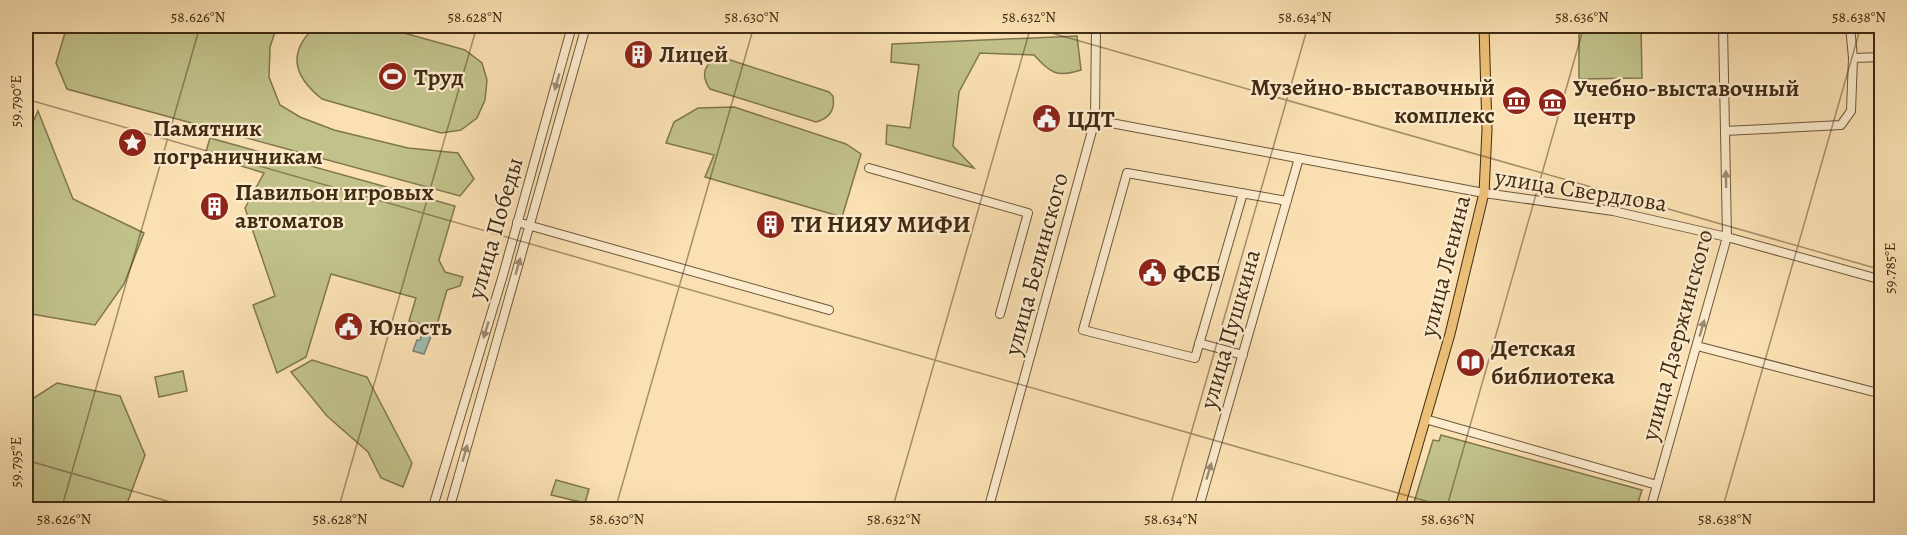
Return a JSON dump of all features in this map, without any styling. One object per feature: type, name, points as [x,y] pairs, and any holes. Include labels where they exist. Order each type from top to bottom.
[{"type":"main road","name":"улица Ленина","points":[[1399,510],[1452,334],[1486,194],[1484,26]]},
{"type":"main road","points":[[1486,194],[1491,130],[1489,26]]},
{"type":"main road","points":[[1404,510],[1427,420]]},
{"type":"street","name":"улица Победы","points":[[432,510],[572,26]]},
{"type":"street","name":"улица Победы","points":[[449,510],[586,26]]},
{"type":"street","name":"улица Белинского","points":[[988,510],[1095,120],[1096,26]]},
{"type":"street","name":"улица Дзержинского","points":[[1650,510],[1727,237],[1723,26]]},
{"type":"street","points":[[1725,131],[1841,125],[1851,111],[1853,58],[1850,26]]},
{"type":"street","points":[[1853,58],[1881,57]]},
{"type":"street","name":"улица Свердлова","points":[[1095,120],[1486,194],[1613,211],[1727,237],[1881,280]]},
{"type":"street","name":"улица Пушкина","points":[[1198,510],[1299,158]]},
{"type":"street","points":[[869,168],[1028,213],[1000,314]]},
{"type":"street","points":[[1243,193],[1195,358],[1083,330],[1127,173],[1243,193],[1287,201]]},
{"type":"street","points":[[517,222],[830,310]]},
{"type":"street","points":[[1199,343],[1243,355]]},
{"type":"street","points":[[1696,346],[1881,394]]},
{"type":"street","points":[[1427,420],[1657,485]]},
{"type":"green space","points":[[67,26],[277,26],[270,47],[269,77],[280,105],[300,117],[334,130],[408,148],[458,153],[474,179],[460,196],[67,89],[56,63]]},
{"type":"green space","name":"Труд","points":[[316,26],[379,26],[465,50],[482,63],[487,80],[485,100],[477,118],[461,130],[441,133],[322,99],[305,82],[297,64],[301,45]]},
{"type":"green space","points":[[1579,26],[1641,26],[1642,78],[1579,79]]},
{"type":"green space","points":[[1077,36],[1081,70],[1066,74],[1050,70],[1034,55],[980,53],[959,92],[953,146],[974,168],[886,144],[887,125],[910,128],[919,65],[891,62],[892,44]]},
{"type":"green space","points":[[721,57],[829,92],[833,96],[832,109],[828,116],[816,122],[710,89],[705,79],[705,70],[711,62]]},
{"type":"green space","points":[[734,107],[846,144],[861,154],[842,217],[705,177],[714,155],[666,143],[674,122],[698,108]]},
{"type":"green space","points":[[38,111],[73,199],[144,233],[124,284],[95,325],[26,313],[26,138]]},
{"type":"green space","points":[[210,138],[455,206],[439,260],[445,272],[463,277],[460,286],[447,290],[436,328],[409,321],[416,298],[331,274],[306,357],[277,373],[253,305],[275,296],[245,208],[264,173],[205,155]]},
{"type":"green space","points":[[312,360],[367,377],[412,463],[403,487],[381,478],[368,452],[327,416],[291,372]]},
{"type":"green space","points":[[183,371],[187,391],[159,397],[155,377]]},
{"type":"green space","points":[[57,383],[120,396],[145,455],[125,509],[26,509],[26,403]]},
{"type":"green space","points":[[1441,435],[1642,490],[1636,509],[1412,509],[1433,440],[1439,441]]},
{"type":"green space","points":[[556,480],[589,489],[585,503],[551,495]]},
{"type":"shaded area","points":[[423,331],[432,334],[424,354],[413,351]]},
{"type":"place","name":"Лицей","points":[[638,54]]},
{"type":"place","name":"Труд","points":[[393,77]]},
{"type":"place","name":"Музейно-выставочный комплекс","points":[[1516,101]]},
{"type":"place","name":"Учебно-выставочный центр","points":[[1552,102]]},
{"type":"place","name":"ЦДТ","points":[[1046,119]]},
{"type":"place","name":"Памятник пограничникам","points":[[132,142]]},
{"type":"place","name":"Павильон игровых автоматов","points":[[214,206]]},
{"type":"place","name":"ТИ НИЯУ МИФИ","points":[[770,224]]},
{"type":"place","name":"ФСБ","points":[[1152,273]]},
{"type":"place","name":"Юность","points":[[348,327]]},
{"type":"place","name":"Детская библиотека","points":[[1470,362]]}]
